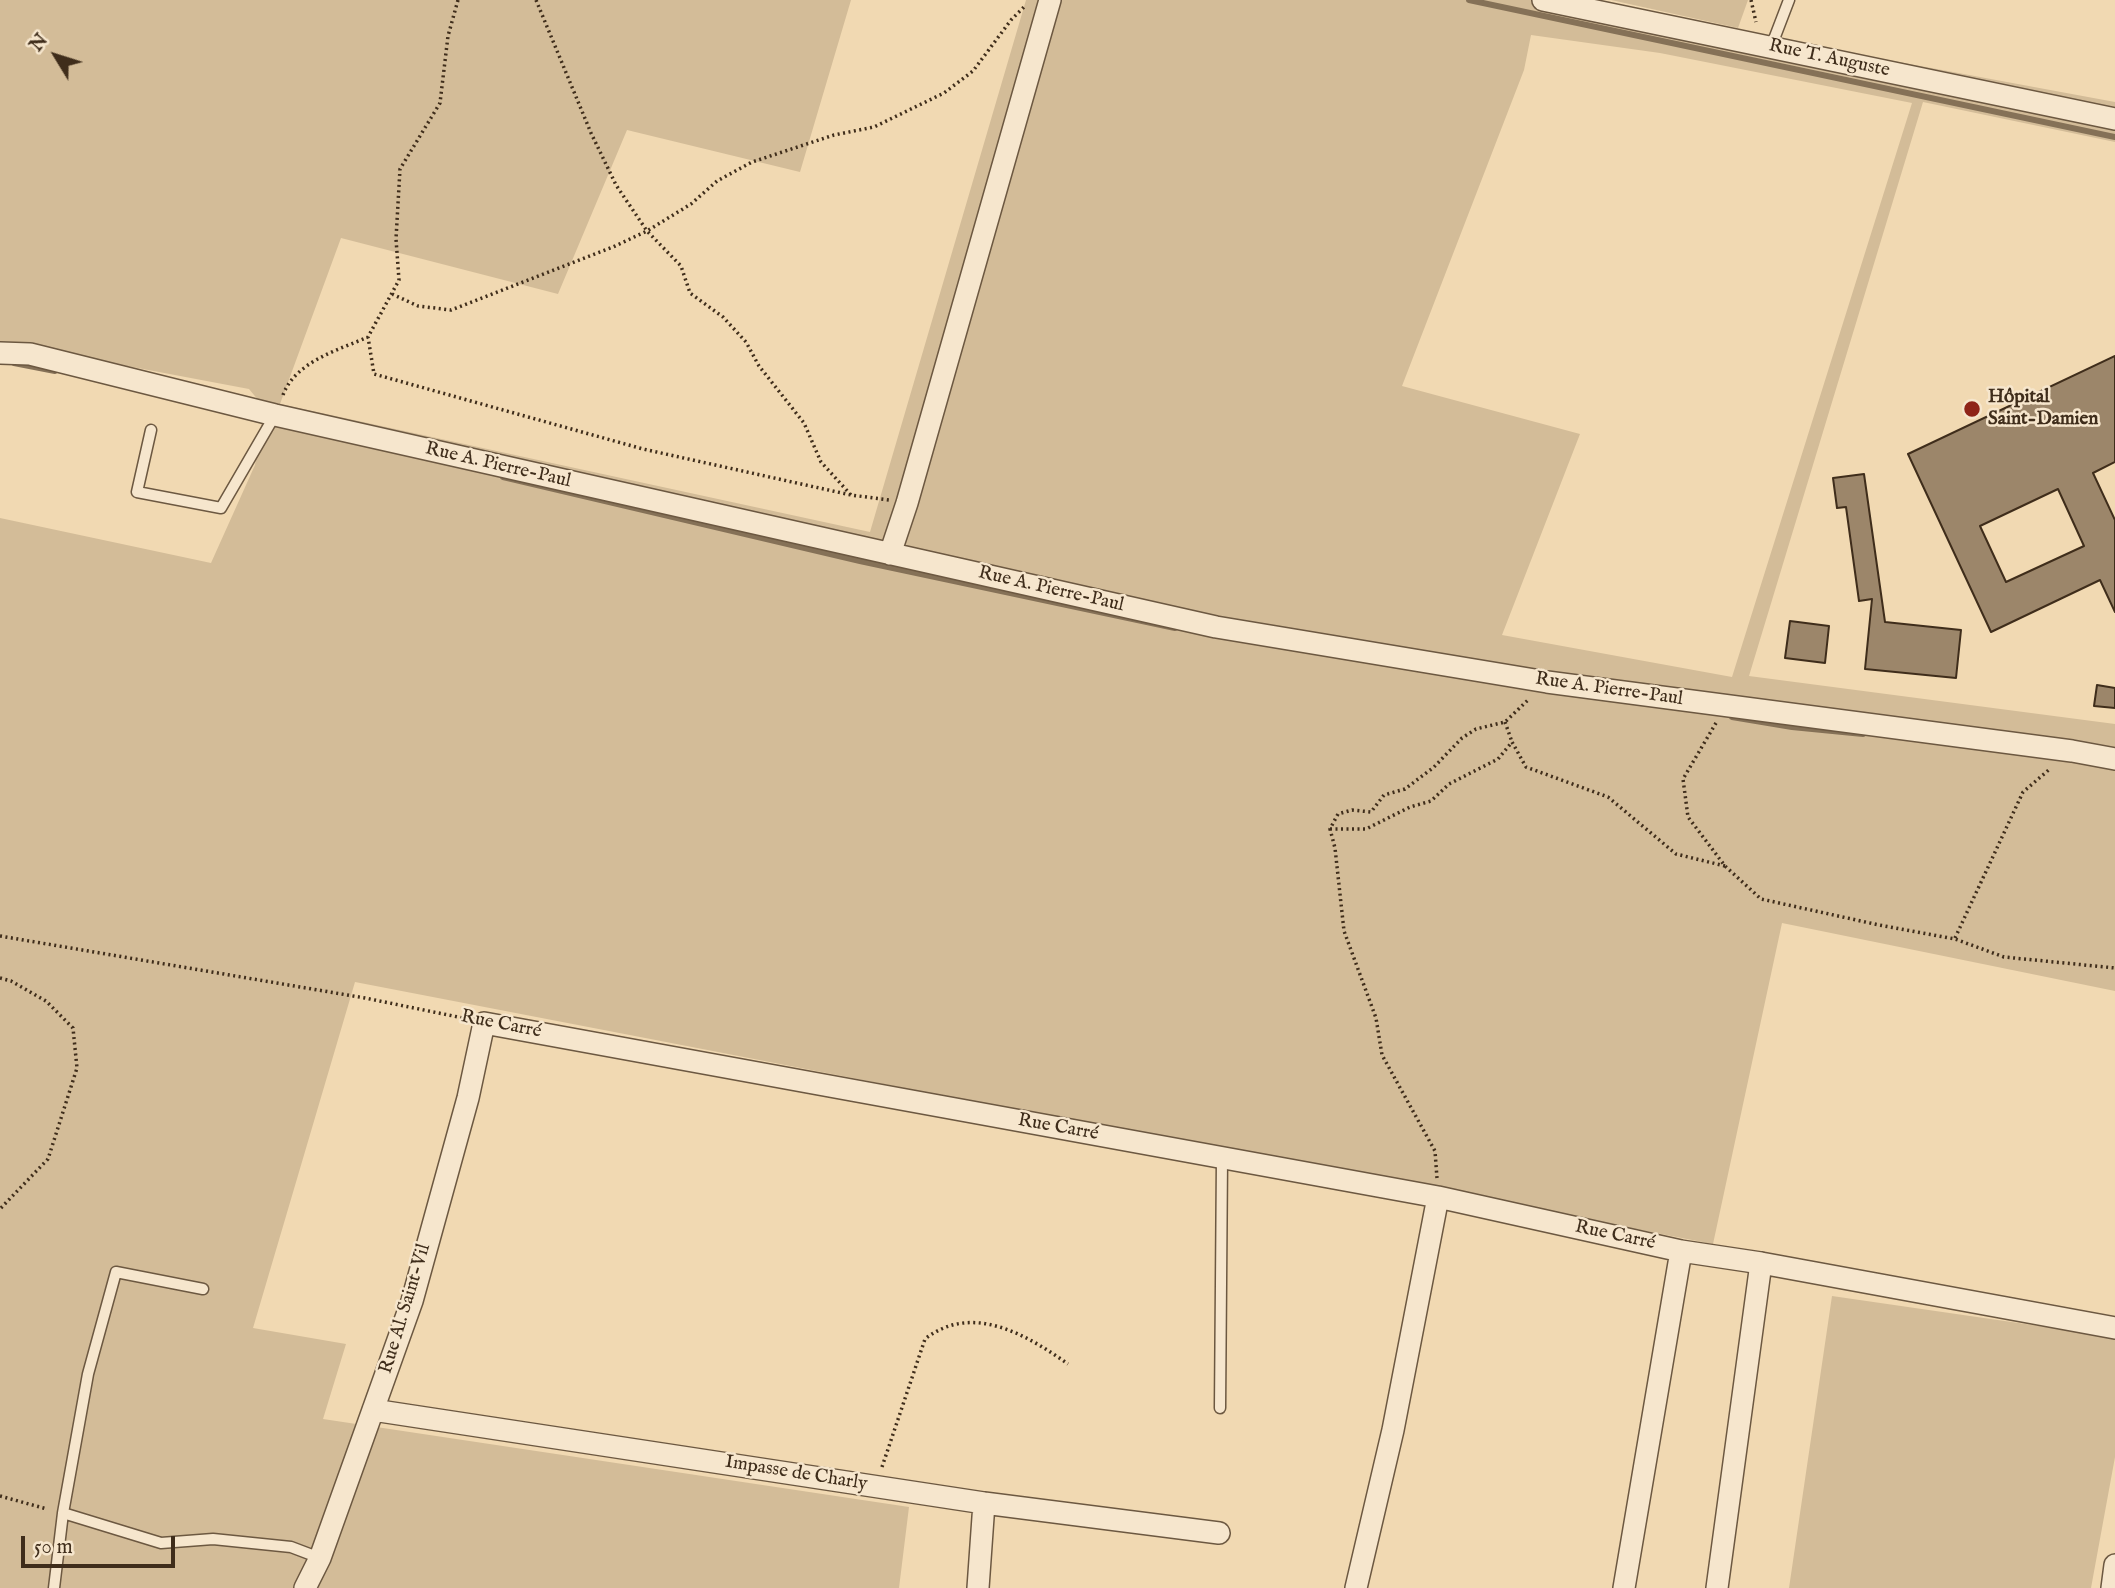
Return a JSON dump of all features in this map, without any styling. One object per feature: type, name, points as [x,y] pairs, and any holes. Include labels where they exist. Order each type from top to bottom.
[{"type":"street","points":[[890,554],[907,503],[1050,0]]},
{"type":"street","name":"Rue T. Auguste","points":[[1543,0],[2115,119]]},
{"type":"street","name":"Rue A. Pierre-Paul","points":[[0,353],[30,354],[275,415],[1216,626],[1547,682],[2115,759]]},
{"type":"street","name":"Rue Carré","points":[[484,1023],[1438,1197],[1681,1251],[1761,1263],[2115,1328]]},
{"type":"street","name":"Rue Al. Saint-Vil","points":[[304,1588],[320,1558],[412,1301],[468,1098],[484,1023]]},
{"type":"street","points":[[1356,1588],[1394,1430],[1438,1197]]},
{"type":"street","points":[[1624,1588],[1681,1251]]},
{"type":"street","points":[[1717,1588],[1761,1263]]},
{"type":"street","name":"Impasse de Charly","points":[[373,1410],[984,1503],[1219,1533]]},
{"type":"street","points":[[978,1588],[984,1503]]},
{"type":"street","points":[[2112,1588],[2115,1565]]},
{"type":"lane","points":[[1771,47],[1788,0]]},
{"type":"lane","points":[[151,430],[137,492],[220,508],[275,415]]},
{"type":"lane","points":[[1220,1408],[1222,1158]]},
{"type":"lane","points":[[54,1588],[63,1513],[88,1374],[116,1272],[203,1289]]},
{"type":"lane","points":[[63,1513],[161,1543],[213,1539],[291,1547],[320,1558]]},
{"type":"path","points":[[275,415],[287,384],[312,362],[368,337],[399,280],[396,239],[400,169],[440,103],[448,36],[458,0]]},
{"type":"path","points":[[536,0],[616,185],[647,231],[681,267],[690,293],[723,317],[746,342],[759,366],[804,423],[821,462],[851,495]]},
{"type":"path","points":[[392,293],[418,306],[451,310],[556,271],[647,231],[691,204],[718,181],[752,162],[834,135],[874,127],[944,93],[973,71],[1011,20],[1032,0]]},
{"type":"path","points":[[368,337],[374,374],[643,449],[851,495],[907,503]]},
{"type":"path","points":[[1438,1197],[1435,1151],[1382,1055],[1376,1018],[1344,931],[1335,848],[1330,829],[1338,814],[1352,810],[1371,812],[1384,795],[1405,789],[1434,767],[1462,738],[1476,729],[1505,722],[1547,682]]},
{"type":"path","points":[[1726,706],[1683,779],[1688,817],[1726,866],[1761,899],[1955,939],[2004,957],[2115,968]]},
{"type":"path","points":[[1505,722],[1512,742],[1526,767],[1608,797],[1676,854],[1726,866]]},
{"type":"path","points":[[1330,829],[1366,829],[1410,807],[1431,801],[1448,784],[1498,759],[1512,742]]},
{"type":"path","points":[[1955,939],[2023,792],[2071,751]]},
{"type":"path","name":"Rue Carré","points":[[0,936],[365,998],[484,1023]]},
{"type":"path","points":[[0,978],[46,1000],[73,1028],[77,1068],[48,1159],[0,1209]]},
{"type":"path","points":[[876,1486],[925,1339],[939,1328],[961,1323],[988,1325],[1013,1331],[1036,1342],[1068,1364]]},
{"type":"path","points":[[0,1496],[63,1513]]},
{"type":"shaded area","points":[[0,0],[851,0],[800,172],[627,130],[558,294],[341,238],[280,404],[870,532],[1026,0],[1564,0],[2115,102],[2115,142],[1923,102],[1749,676],[2115,724],[2115,991],[1782,923],[1713,1244],[355,982],[253,1328],[346,1344],[323,1419],[909,1507],[899,1588],[0,1588],[0,518],[211,563],[255,465],[264,407],[249,389],[0,342]],"holes":[[[1531,35],[1660,53],[1912,103],[1732,677],[1502,635],[1580,434],[1402,386],[1524,70]]]},
{"type":"shaded area","points":[[1611,0],[1748,0],[1738,28]]},
{"type":"shaded area","points":[[1832,1296],[2115,1337],[2115,1457],[2091,1588],[1789,1588]]},
{"type":"building","points":[[2115,356],[2115,462],[2093,473],[2115,520],[2115,612],[2100,580],[1991,632],[1908,454]],"holes":[[[2058,489],[2084,546],[2006,582],[1980,526]]]},
{"type":"building","points":[[1864,474],[1885,622],[1961,630],[1956,678],[1865,669],[1872,599],[1859,601],[1846,507],[1837,508],[1833,478]]},
{"type":"building","points":[[1790,621],[1829,626],[1825,663],[1785,658]]},
{"type":"building","points":[[2097,685],[2115,688],[2115,708],[2094,706]]},
{"type":"waterway","points":[[1469,0],[2115,137]]},
{"type":"waterway","points":[[14,363],[55,371]]},
{"type":"waterway","points":[[503,477],[860,561],[1175,628]]},
{"type":"waterway","points":[[1732,717],[1792,727],[1863,734]]},
{"type":"place","name":"Hôpital Saint-Damien","points":[[1972,409]]}]
